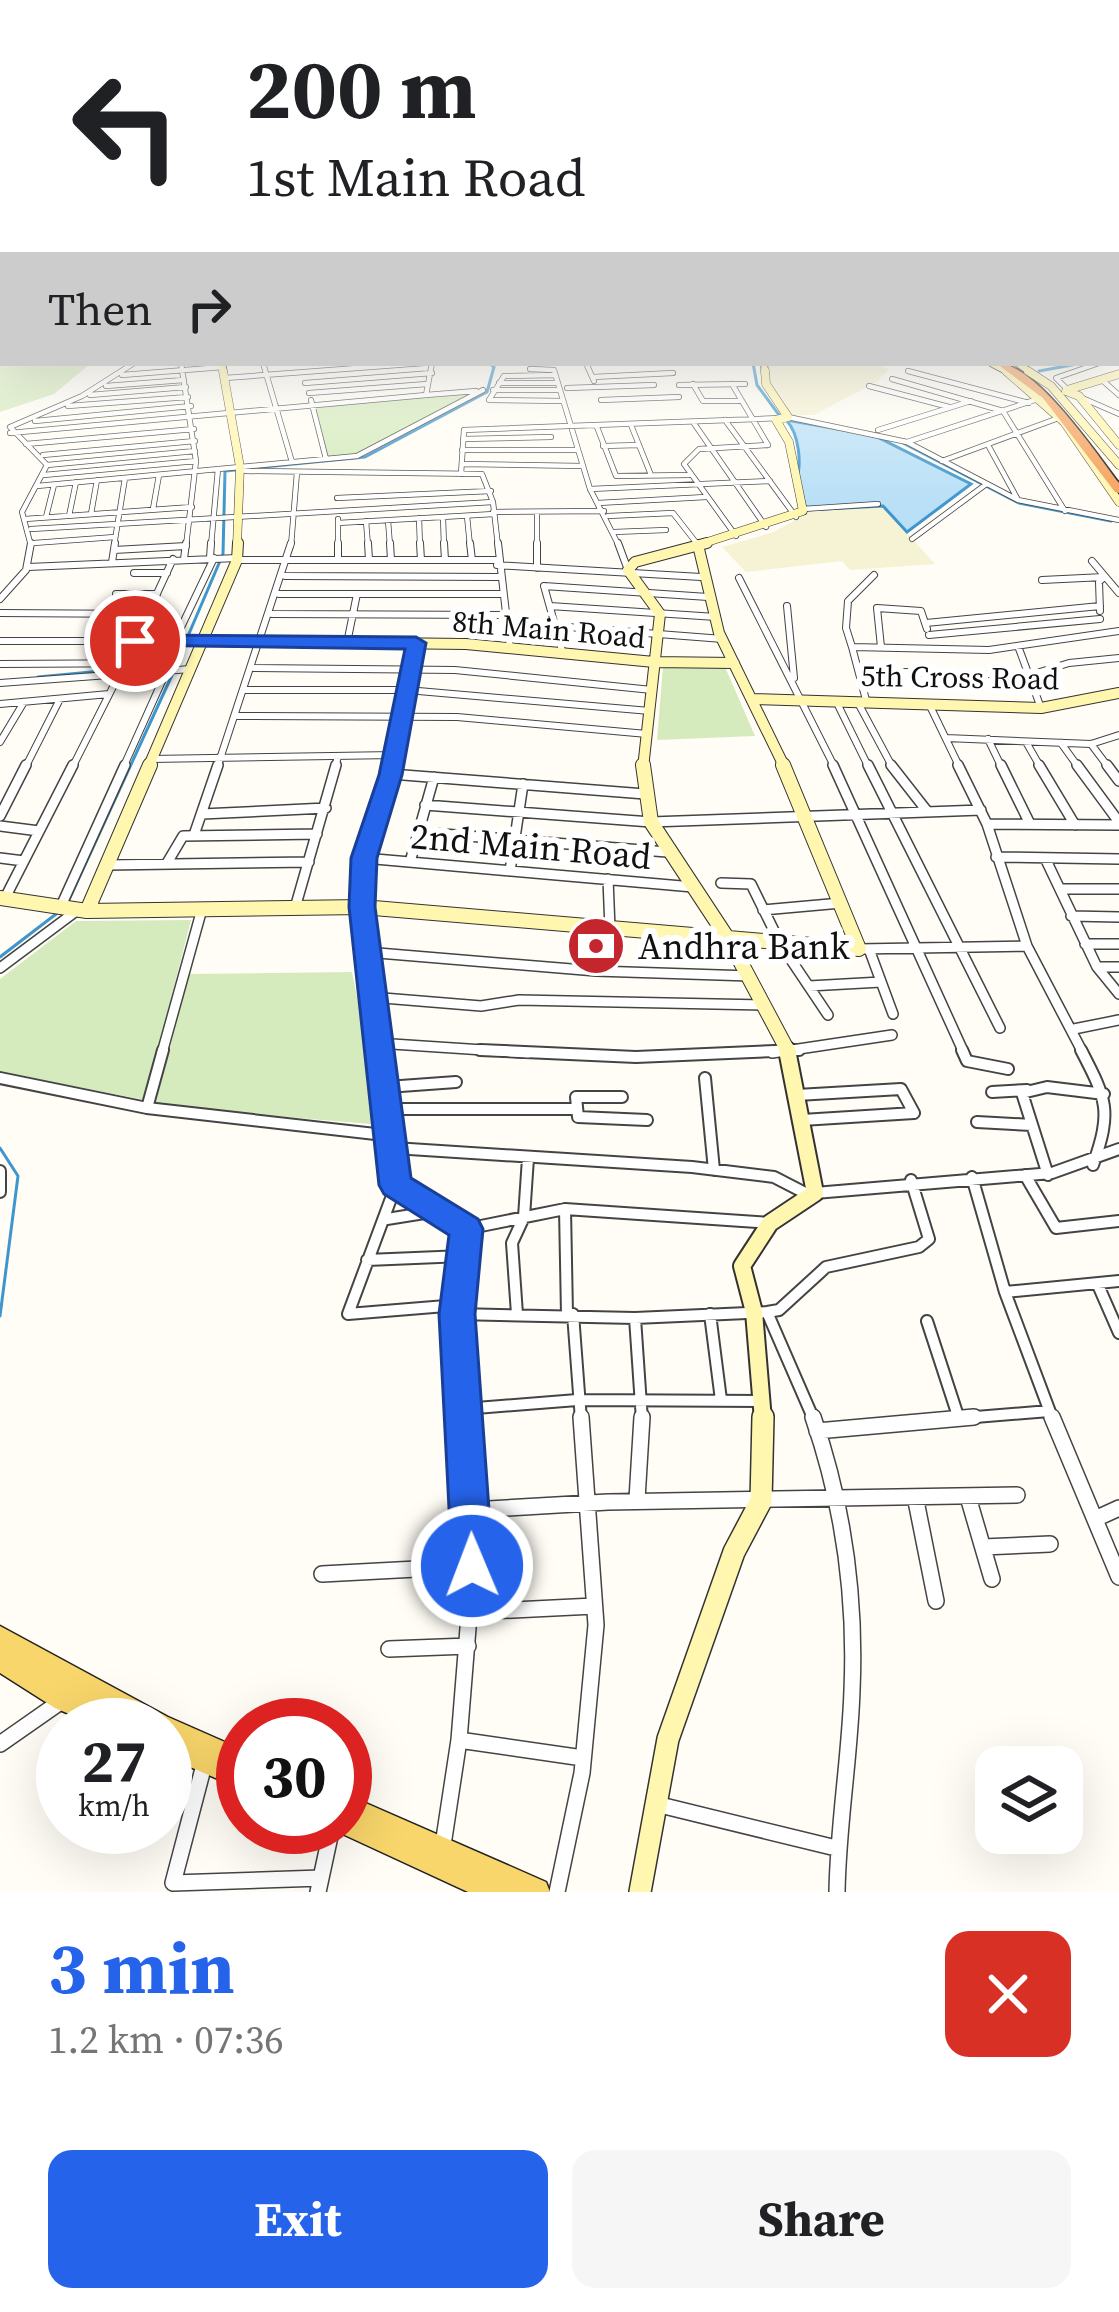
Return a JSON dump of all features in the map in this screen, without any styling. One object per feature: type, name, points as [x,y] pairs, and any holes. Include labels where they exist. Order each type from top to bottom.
[{"type":"highway","points":[[1005,366],[1050,396],[1060,417],[1119,490]]},
{"type":"highway","points":[[1017,366],[1119,469]]},
{"type":"main road","points":[[0,1638],[81,1698]]},
{"type":"main road","points":[[0,1659],[88,1698]]},
{"type":"main road","points":[[192,1755],[216,1766]]},
{"type":"main road","points":[[372,1824],[447,1870],[536,1892]]},
{"type":"main road","points":[[372,1835],[499,1892]]},
{"type":"street","points":[[10,433],[14,423],[59,407],[130,366]]},
{"type":"street","points":[[264,366],[292,462]]},
{"type":"street","points":[[297,366],[326,459]]},
{"type":"street","points":[[100,386],[223,370],[268,375],[390,366]]},
{"type":"street","points":[[426,395],[429,366]]},
{"type":"street","points":[[588,366],[608,426]]},
{"type":"street","points":[[603,366],[605,377]]},
{"type":"street","points":[[625,366],[627,376]]},
{"type":"street","points":[[651,366],[652,374]]},
{"type":"street","points":[[764,366],[766,384],[785,417]]},
{"type":"street","points":[[996,366],[1050,396]]},
{"type":"street","points":[[1050,396],[1056,378],[1090,366]]},
{"type":"street","points":[[530,368],[553,369],[590,489],[606,513],[630,573],[660,614],[647,734],[645,794],[652,822],[730,942],[790,1055],[813,1195]]},
{"type":"street","points":[[0,968],[83,910],[107,865],[237,559],[240,469],[223,370]]},
{"type":"street","points":[[908,371],[1050,396],[1079,396],[1119,414]]},
{"type":"street","points":[[305,382],[432,373]]},
{"type":"street","points":[[593,377],[674,374]]},
{"type":"street","points":[[907,442],[1119,374]]},
{"type":"street","points":[[117,375],[184,375]]},
{"type":"street","points":[[82,395],[184,375]]},
{"type":"street","points":[[184,375],[196,461],[184,559]]},
{"type":"street","points":[[240,469],[358,456],[491,389],[504,376],[598,387],[654,385]]},
{"type":"street","points":[[892,379],[1003,411],[1065,511]]},
{"type":"street","points":[[961,380],[1050,396]]},
{"type":"street","points":[[1102,380],[1118,393]]},
{"type":"street","points":[[308,393],[428,384]]},
{"type":"street","points":[[10,433],[560,384]]},
{"type":"street","points":[[693,384],[703,401],[740,401]]},
{"type":"street","points":[[732,384],[768,445],[699,449],[684,464],[736,536]]},
{"type":"street","points":[[679,385],[746,384]]},
{"type":"street","points":[[632,386],[646,424]]},
{"type":"street","points":[[869,386],[950,407]]},
{"type":"street","points":[[491,389],[489,400],[563,401]]},
{"type":"street","points":[[1079,396],[1117,440]]},
{"type":"street","points":[[59,407],[188,397]]},
{"type":"street","points":[[601,400],[679,397]]},
{"type":"street","points":[[664,398],[674,423]]},
{"type":"street","points":[[873,432],[971,400]]},
{"type":"street","points":[[718,402],[770,482],[800,513]]},
{"type":"street","points":[[14,423],[191,406]]},
{"type":"street","points":[[785,417],[776,420],[787,433],[794,460],[791,488],[800,513]]},
{"type":"street","points":[[464,492],[459,474],[464,430],[785,417],[907,442],[1018,500],[1119,520]]},
{"type":"street","points":[[942,461],[1060,417],[1119,502]]},
{"type":"street","points":[[693,422],[766,527]]},
{"type":"street","points":[[631,425],[651,475]]},
{"type":"street","points":[[597,427],[616,476],[689,475]]},
{"type":"street","points":[[20,445],[194,429]]},
{"type":"street","points":[[10,433],[20,445],[43,455],[194,441]]},
{"type":"street","points":[[464,439],[551,436]]},
{"type":"street","points":[[603,446],[639,445]]},
{"type":"street","points":[[988,445],[1018,500]]},
{"type":"street","points":[[462,450],[578,450]]},
{"type":"street","points":[[47,465],[195,451]]},
{"type":"street","points":[[0,599],[28,567],[34,543],[22,512],[44,475],[43,455]]},
{"type":"street","points":[[358,456],[362,497]]},
{"type":"street","points":[[44,475],[196,461]]},
{"type":"street","points":[[463,464],[583,466]]},
{"type":"street","points":[[0,664],[164,663],[212,558],[218,469]]},
{"type":"street","points":[[37,486],[218,469],[482,474],[494,502],[497,562],[511,648]]},
{"type":"street","points":[[194,835],[290,560],[297,472]]},
{"type":"street","points":[[334,472],[338,560]]},
{"type":"street","points":[[383,472],[388,496]]},
{"type":"street","points":[[409,473],[417,494]]},
{"type":"street","points":[[434,473],[442,493]]},
{"type":"street","points":[[154,509],[159,475]]},
{"type":"street","points":[[112,562],[125,478]]},
{"type":"street","points":[[92,514],[97,480]]},
{"type":"street","points":[[69,516],[76,482]]},
{"type":"street","points":[[590,489],[770,482]]},
{"type":"street","points":[[46,517],[54,484]]},
{"type":"street","points":[[913,539],[985,485]]},
{"type":"street","points":[[337,498],[491,491]]},
{"type":"street","points":[[598,503],[706,497]]},
{"type":"street","points":[[31,529],[494,502]]},
{"type":"street","points":[[630,573],[635,562],[736,536],[800,513],[878,504]]},
{"type":"street","points":[[25,519],[191,507]]},
{"type":"street","points":[[537,512],[539,568],[563,654]]},
{"type":"street","points":[[338,523],[494,513],[673,513],[698,545],[701,577],[723,639],[893,1014]]},
{"type":"street","points":[[467,516],[472,560]]},
{"type":"street","points":[[443,517],[445,560]]},
{"type":"street","points":[[419,518],[422,594]]},
{"type":"street","points":[[388,520],[391,560]]},
{"type":"street","points":[[366,521],[368,560]]},
{"type":"street","points":[[142,560],[150,522]]},
{"type":"street","points":[[614,532],[666,530]]},
{"type":"street","points":[[34,543],[115,537]]},
{"type":"street","points":[[80,564],[86,539]]},
{"type":"street","points":[[57,565],[62,541]]},
{"type":"street","points":[[114,550],[186,545]]},
{"type":"street","points":[[28,567],[212,558],[472,560],[701,577]]},
{"type":"street","points":[[135,641],[173,560]]},
{"type":"street","points":[[1092,561],[1119,593]]},
{"type":"street","points":[[134,573],[167,573]]},
{"type":"street","points":[[874,575],[848,601],[846,628],[861,671],[861,700],[885,757],[927,811]]},
{"type":"street","points":[[285,576],[499,577]]},
{"type":"street","points":[[1042,580],[1104,577]]},
{"type":"street","points":[[1096,634],[1099,582],[1104,577]]},
{"type":"street","points":[[739,578],[858,812],[967,1061],[1008,1069]]},
{"type":"street","points":[[544,586],[708,597]]},
{"type":"street","points":[[116,594],[157,594]]},
{"type":"street","points":[[279,594],[502,594]]},
{"type":"street","points":[[346,643],[356,594]]},
{"type":"street","points":[[550,606],[716,617]]},
{"type":"street","points":[[787,606],[794,683]]},
{"type":"street","points":[[926,623],[1100,606]]},
{"type":"street","points":[[881,647],[877,608],[921,610],[933,649]]},
{"type":"street","points":[[0,613],[148,614]]},
{"type":"street","points":[[272,614],[506,615]]},
{"type":"street","points":[[929,635],[1100,619]]},
{"type":"street","points":[[555,626],[723,639]]},
{"type":"street","points":[[852,647],[1018,646],[1119,631]]},
{"type":"street","name":"8th Main Road","points":[[0,640],[416,643],[654,662],[734,663]]},
{"type":"street","points":[[416,643],[391,775],[364,858],[362,907],[396,1185],[387,1219],[367,1260],[367,1274],[348,1314],[458,1310],[635,1318],[779,1310],[826,1267],[919,1247],[928,1240],[911,1180]]},
{"type":"street","points":[[1018,646],[1041,708]]},
{"type":"street","points":[[861,671],[1030,675],[1069,663],[1119,658]]},
{"type":"street","points":[[254,668],[411,670],[652,690]]},
{"type":"street","points":[[0,683],[191,669]]},
{"type":"street","points":[[62,906],[166,670]]},
{"type":"street","points":[[120,673],[2,898],[83,910],[362,907],[730,942],[864,949],[1028,946]]},
{"type":"street","points":[[246,690],[407,690],[650,711]]},
{"type":"street","name":"5th Cross Road","points":[[753,699],[1041,708],[1119,693]]},
{"type":"street","points":[[0,704],[109,694]]},
{"type":"street","points":[[0,816],[60,699]]},
{"type":"street","points":[[835,699],[1000,1028]]},
{"type":"street","points":[[0,742],[24,702]]},
{"type":"street","points":[[929,704],[987,824],[1028,946],[1104,1094],[1108,1123],[1094,1165]]},
{"type":"street","points":[[237,716],[403,716],[647,734]]},
{"type":"street","points":[[946,738],[1090,744],[1118,737]]},
{"type":"street","points":[[988,739],[1030,824]]},
{"type":"street","points":[[1025,741],[1075,825]]},
{"type":"street","points":[[1061,743],[1119,824]]},
{"type":"street","points":[[1090,744],[1119,782]]},
{"type":"street","points":[[295,908],[338,755]]},
{"type":"street","points":[[151,759],[394,755]]},
{"type":"street","points":[[391,775],[645,794]]},
{"type":"street","points":[[410,862],[434,778]]},
{"type":"street","points":[[510,871],[523,784]]},
{"type":"street","points":[[425,805],[652,822],[981,810]]},
{"type":"street","points":[[202,814],[326,808]]},
{"type":"street","points":[[987,824],[1119,824]]},
{"type":"street","points":[[0,826],[39,831]]},
{"type":"street","points":[[418,832],[668,852]]},
{"type":"street","points":[[167,863],[178,837],[317,834]]},
{"type":"street","points":[[996,857],[1119,859]]},
{"type":"street","points":[[0,858],[24,861]]},
{"type":"street","name":"2nd Main Road","points":[[364,858],[694,887]]},
{"type":"street","points":[[1045,858],[1097,967],[1119,994]]},
{"type":"street","points":[[107,865],[308,862]]},
{"type":"street","points":[[608,879],[610,929]]},
{"type":"street","points":[[721,884],[749,883],[828,1015]]},
{"type":"street","points":[[1060,889],[1119,890]]},
{"type":"street","points":[[763,910],[841,903]]},
{"type":"street","points":[[147,1108],[202,909]]},
{"type":"street","points":[[1071,916],[1119,917]]},
{"type":"street","points":[[1085,944],[1119,944]]},
{"type":"street","points":[[366,952],[596,971],[750,976]]},
{"type":"street","points":[[1097,967],[1119,967]]},
{"type":"street","points":[[809,986],[881,982]]},
{"type":"street","points":[[370,997],[481,1006],[519,1000],[765,1005]]},
{"type":"street","points":[[1074,1029],[1119,1020]]},
{"type":"street","points":[[377,1043],[637,1055],[790,1055],[892,1035]]},
{"type":"street","points":[[0,1078],[147,1108],[394,1142],[528,1158],[774,1177],[813,1195]]},
{"type":"street","points":[[705,1078],[714,1170]]},
{"type":"street","points":[[387,1087],[456,1082]]},
{"type":"street","points":[[797,1095],[902,1089],[914,1113],[802,1120]]},
{"type":"street","points":[[1027,1090],[1022,1093],[1048,1174]]},
{"type":"street","points":[[992,1092],[1104,1094]]},
{"type":"street","points":[[622,1097],[576,1097],[577,1109],[582,1120],[647,1120]]},
{"type":"street","points":[[390,1109],[577,1109]]},
{"type":"street","points":[[977,1122],[1032,1125]]},
{"type":"street","points":[[836,1892],[853,1664],[839,1501],[785,1344],[761,1312],[742,1266],[770,1223],[813,1195],[860,1183],[1048,1174],[1094,1165],[1119,1149]]},
{"type":"street","points":[[517,1314],[512,1243],[524,1216],[528,1158]]},
{"type":"street","points":[[0,1171],[0,1192]]},
{"type":"street","points":[[1024,1175],[1056,1228],[1119,1221]]},
{"type":"street","points":[[972,1177],[1005,1292],[1049,1411],[1119,1573]]},
{"type":"street","points":[[396,1185],[466,1229],[565,1209],[655,1211],[770,1223]]},
{"type":"street","points":[[557,1892],[583,1758],[594,1606],[565,1209]]},
{"type":"street","points":[[387,1219],[437,1210]]},
{"type":"street","points":[[447,1870],[472,1566],[458,1310],[466,1229]]},
{"type":"street","points":[[367,1260],[464,1256]]},
{"type":"street","points":[[1005,1292],[1119,1281]]},
{"type":"street","points":[[1098,1285],[1119,1333]]},
{"type":"street","points":[[640,1892],[668,1739],[734,1552],[761,1501],[761,1312]]},
{"type":"street","points":[[710,1314],[722,1400]]},
{"type":"street","points":[[635,1318],[643,1399],[637,1499]]},
{"type":"street","points":[[926,1321],[958,1416]]},
{"type":"street","points":[[464,1409],[577,1400],[763,1401]]},
{"type":"street","points":[[817,1431],[1049,1411]]},
{"type":"street","points":[[472,1510],[583,1499],[916,1501],[1017,1495]]},
{"type":"street","points":[[968,1497],[992,1579]]},
{"type":"street","points":[[916,1501],[936,1601]]},
{"type":"street","points":[[1095,1519],[1119,1508]]},
{"type":"street","points":[[982,1547],[1050,1544]]},
{"type":"street","points":[[322,1574],[472,1566]]},
{"type":"street","points":[[470,1612],[594,1606]]},
{"type":"street","points":[[389,1649],[468,1646]]},
{"type":"street","points":[[0,1744],[72,1692]]},
{"type":"street","points":[[460,1740],[583,1758]]},
{"type":"street","points":[[205,1761],[172,1888],[320,1885],[326,1854]]},
{"type":"street","points":[[656,1804],[836,1848]]},
{"type":"shaded area","points":[[767,366],[889,369],[876,382],[814,415],[790,415],[769,385]]},
{"type":"shaded area","points":[[883,506],[935,564],[850,570],[842,561],[746,572],[722,547],[774,532],[809,512]]},
{"type":"green space","points":[[0,366],[87,366],[54,394],[0,412]]},
{"type":"green space","points":[[472,393],[356,455],[328,458],[316,407]]},
{"type":"green space","points":[[663,667],[725,667],[755,736],[657,740]]},
{"type":"green space","points":[[191,920],[145,1100],[0,1072],[0,979],[76,921]]},
{"type":"green space","points":[[352,972],[382,1125],[155,1106],[189,974]]},
{"type":"water","points":[[786,420],[873,435],[971,484],[907,532],[883,506],[807,510],[795,483],[797,441]]},
{"type":"waterway","points":[[38,677],[176,664],[223,554],[225,471],[365,457],[487,392],[493,366]]},
{"type":"waterway","points":[[754,366],[757,385],[779,415]]},
{"type":"waterway","points":[[1039,371],[1066,366]]},
{"type":"waterway","points":[[903,443],[1019,503],[1111,521]]},
{"type":"waterway","points":[[67,904],[173,673]]},
{"type":"waterway","points":[[0,957],[60,911]]},
{"type":"waterway","points":[[0,1148],[18,1176],[0,1316]]},
{"type":"place","name":"Andhra Bank","points":[[596,946]]},
{"type":"route","points":[[135,641],[416,643],[391,775],[364,858],[362,907],[396,1185],[466,1229],[457,1314],[472,1566]]}]
